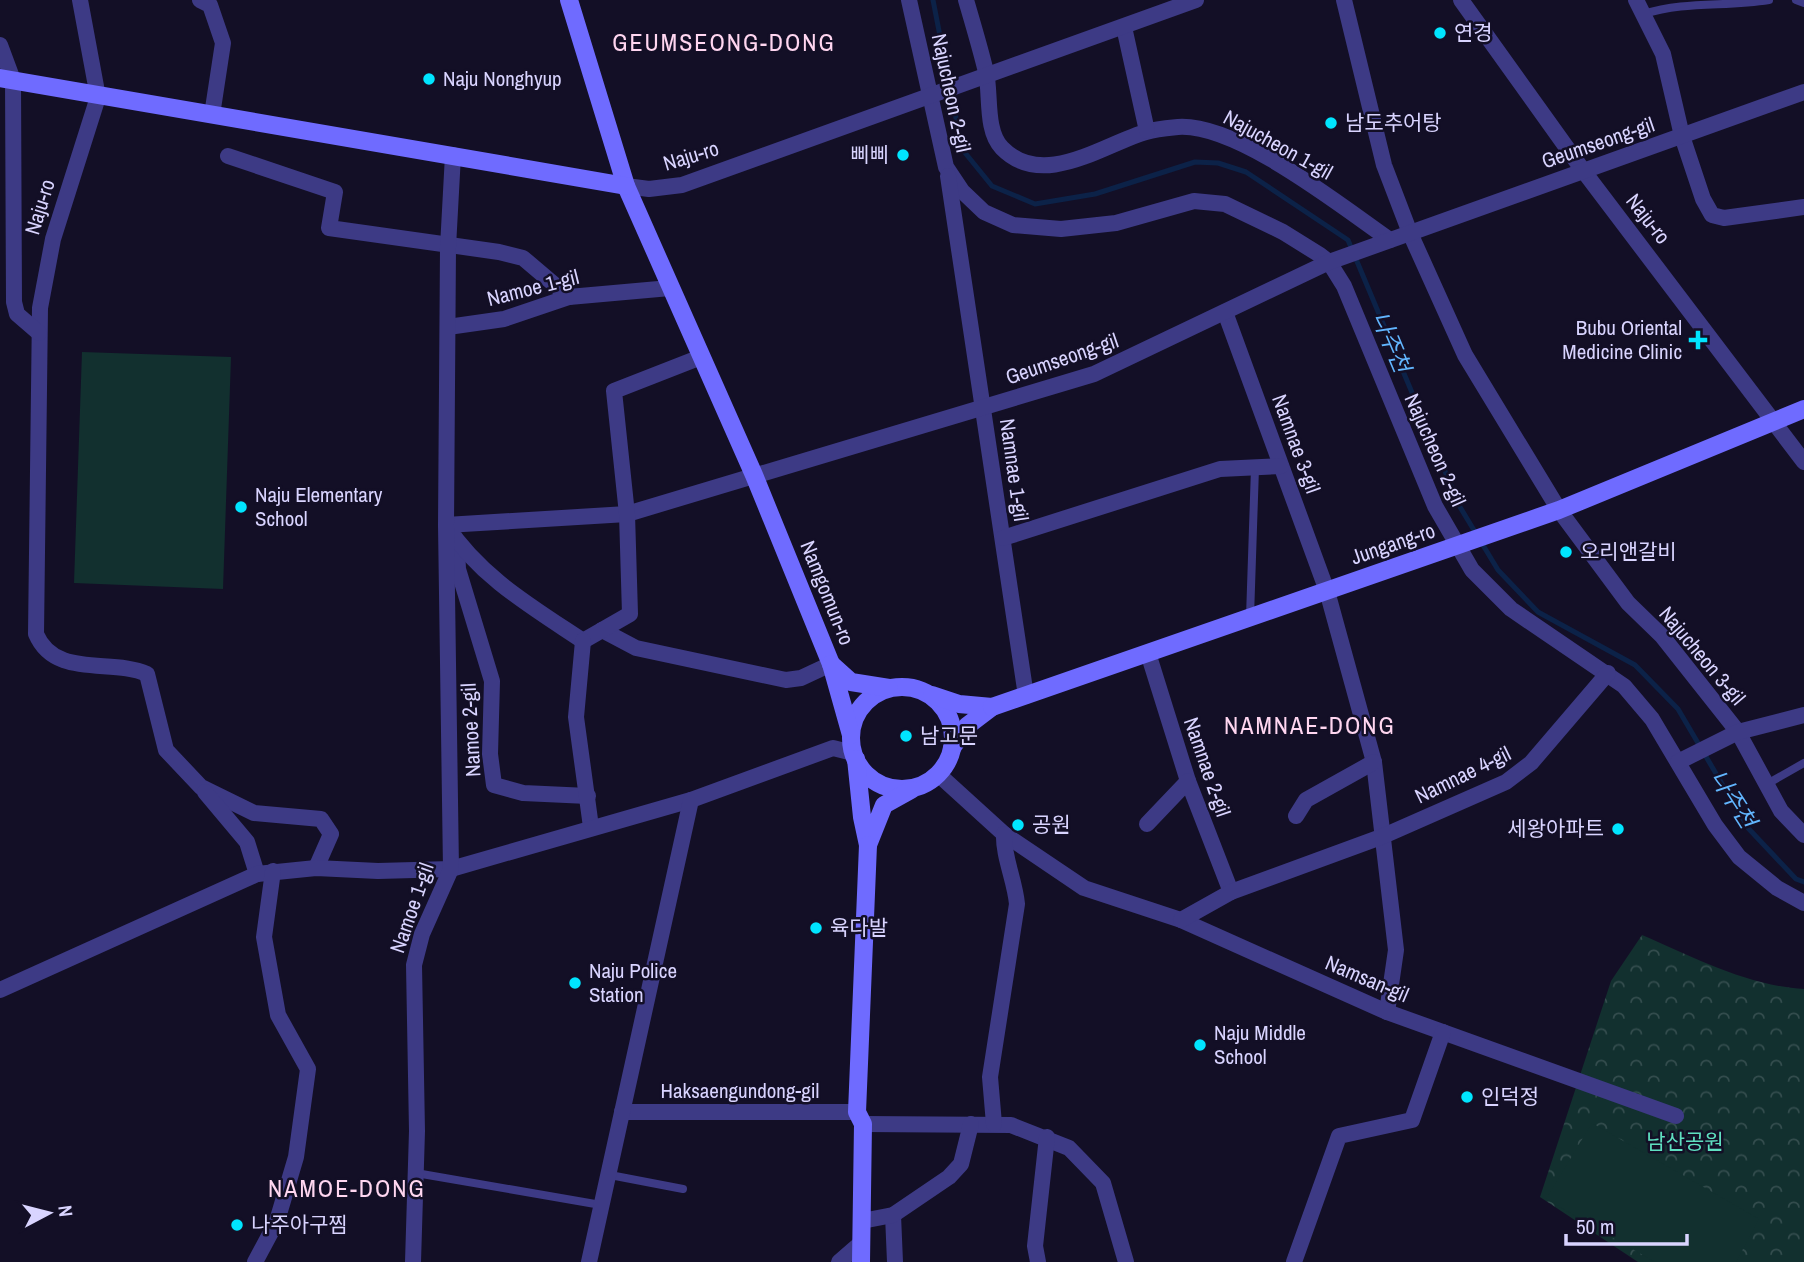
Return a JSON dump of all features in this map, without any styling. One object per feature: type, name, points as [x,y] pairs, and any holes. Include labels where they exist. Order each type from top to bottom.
[{"type":"street","name":"Naju-ro","points":[[80,0],[98,97],[53,239],[40,308],[36,634],[51,653],[66,662],[134,668],[147,674],[166,750],[201,787]]},
{"type":"street","points":[[200,0],[210,5],[223,43],[212,115]]},
{"type":"street","name":"Namgomun-ro","points":[[569,0],[626,186],[754,475],[831,664],[800,678],[786,680],[636,648],[602,630]]},
{"type":"street","name":"Najucheon 2-gil","points":[[909,0],[935,95],[946,167],[972,203],[984,212],[1013,225],[1042,229],[1105,225],[1180,203],[1207,201],[1248,214],[1329,262],[1344,286],[1394,413],[1435,506],[1486,586],[1511,609],[1608,673],[1639,702],[1678,761],[1715,825],[1738,857],[1777,888],[1804,903]]},
{"type":"street","name":"Najucheon 1-gil","points":[[966,0],[984,77],[994,136],[1000,146],[1021,160],[1065,163],[1147,131],[1191,127],[1213,132],[1308,182],[1390,240]]},
{"type":"street","name":"Naju-ro","points":[[6,79],[649,190],[682,185],[1124,27],[1165,6],[1196,0]]},
{"type":"street","points":[[1344,0],[1384,165],[1410,233],[1465,355],[1559,510]]},
{"type":"street","name":"Naju-ro","points":[[1461,0],[1582,169],[1804,462]]},
{"type":"street","name":"Geumseong-gil","points":[[1640,7],[1663,54],[1682,136]]},
{"type":"street","points":[[1124,27],[1147,131]]},
{"type":"street","name":"Naju-ro","points":[[0,45],[6,79],[12,289],[17,314],[39,333]]},
{"type":"street","name":"Geumseong-gil","points":[[754,475],[1094,374],[1329,262],[1582,169],[1804,92]]},
{"type":"street","points":[[1682,136],[1703,199],[1712,215],[1724,218],[1804,206]]},
{"type":"street","name":"Namoe 1-gil","points":[[413,1262],[416,1173],[414,965],[422,934],[451,869],[446,525],[448,247],[453,155]]},
{"type":"street","points":[[228,156],[335,192],[329,228],[448,247],[499,252],[523,258],[569,297]]},
{"type":"street","name":"Namnae 1-gil","points":[[946,167],[954,201],[1026,696]]},
{"type":"street","name":"Namoe 1-gil","points":[[448,327],[504,319],[569,297],[670,288]]},
{"type":"street","name":"Namnae 3-gil","points":[[1225,312],[1327,591]]},
{"type":"street","points":[[583,641],[630,614],[627,514],[614,391],[701,357]]},
{"type":"street","name":"Jungang-ro","points":[[992,707],[1559,510],[1804,410]]},
{"type":"street","points":[[1003,538],[1220,469],[1281,466]]},
{"type":"street","points":[[446,525],[627,514],[754,475]]},
{"type":"street","name":"Najucheon 3-gil","points":[[1559,510],[1628,603],[1662,636],[1738,732],[1790,822],[1804,835]]},
{"type":"street","points":[[446,525],[493,580],[583,641]]},
{"type":"street","name":"Namoe 2-gil","points":[[457,541],[458,569],[492,681],[490,754],[494,785],[523,793],[588,796]]},
{"type":"street","points":[[1327,591],[1374,762],[1396,950],[1387,1012]]},
{"type":"street","points":[[583,641],[576,717],[591,827]]},
{"type":"street","name":"Namnae 2-gil","points":[[1148,653],[1188,781],[1231,892]]},
{"type":"street","points":[[831,664],[850,682],[889,688],[905,687],[946,701],[992,707]]},
{"type":"street","points":[[831,664],[853,749],[862,817],[869,845],[860,1118],[861,1262]]},
{"type":"street","name":"Namnae 4-gil","points":[[1181,920],[1231,892],[1381,837],[1516,776],[1531,763],[1608,673]]},
{"type":"street","points":[[889,688],[874,695],[862,706],[854,720],[853,749],[872,779],[886,787],[903,789],[920,786]]},
{"type":"street","points":[[921,691],[936,700],[947,714],[952,730],[952,748]]},
{"type":"street","points":[[869,845],[884,805],[938,774],[967,726],[992,707]]},
{"type":"street","points":[[1678,761],[1738,732],[1804,715]]},
{"type":"street","points":[[0,990],[265,872],[316,868],[378,871],[451,869],[691,800],[833,748],[853,749]]},
{"type":"street","points":[[1296,816],[1306,800],[1374,762]]},
{"type":"street","name":"Namsan-gil","points":[[938,774],[1004,834],[1084,888],[1181,920],[1387,1012],[1676,1116]]},
{"type":"street","points":[[1147,824],[1188,781]]},
{"type":"street","points":[[201,787],[254,813],[321,819],[331,834],[316,868]]},
{"type":"street","points":[[201,787],[247,842],[265,872],[264,937],[278,1015],[307,1069],[296,1157],[277,1221],[255,1262]]},
{"type":"street","name":"Haksaengundong-gil","points":[[589,1262],[691,800]]},
{"type":"street","points":[[994,1124],[990,1077],[1017,904],[1014,877],[1003,845],[1004,834]]},
{"type":"street","points":[[1294,1262],[1339,1136],[1412,1120],[1443,1032]]},
{"type":"street","name":"Haksaengundong-gil","points":[[622,1112],[860,1118]]},
{"type":"street","points":[[860,1118],[1011,1125],[1047,1137],[1069,1148],[1103,1183],[1126,1262]]},
{"type":"street","points":[[862,1221],[894,1216],[949,1177],[961,1164],[971,1124]]},
{"type":"street","points":[[1038,1262],[1035,1246],[1047,1137]]},
{"type":"street","points":[[894,1216],[895,1262]]},
{"type":"street","points":[[839,1262],[862,1242]]},
{"type":"lane","points":[[1640,7],[1746,4],[1769,0]]},
{"type":"lane","points":[[1796,0],[1804,3]]},
{"type":"lane","points":[[1250,617],[1255,468]]},
{"type":"lane","points":[[1767,784],[1804,763]]},
{"type":"lane","points":[[416,1173],[601,1205]]},
{"type":"lane","points":[[610,1175],[683,1189]]},
{"type":"green space","points":[[82,352],[231,357],[223,589],[74,583]]},
{"type":"green space","name":"남산공원","points":[[1642,935],[1742,976],[1783,987],[1804,989],[1804,1262],[1638,1262],[1540,1197],[1611,981]]},
{"type":"green space","points":[[1592,1123],[1759,1219],[1736,1262],[1655,1262],[1546,1199]]},
{"type":"waterway","name":"나주천","points":[[933,0],[962,149],[992,186],[1035,204],[1095,194],[1195,162],[1218,163],[1246,172],[1348,240],[1460,507],[1498,570],[1538,612],[1635,665],[1678,709],[1748,828],[1796,879],[1804,882]]},
{"type":"place","name":"연경","points":[[1440,33]]},
{"type":"place","name":"Naju Nonghyup","points":[[429,79]]},
{"type":"place","name":"남도추어탕","points":[[1331,123]]},
{"type":"place","name":"삐삐","points":[[903,155]]},
{"type":"place","name":"Bubu Oriental Medicine Clinic","points":[[1698,340]]},
{"type":"place","name":"Naju Elementary School","points":[[241,507]]},
{"type":"place","name":"오리앤갈비","points":[[1566,552]]},
{"type":"place","name":"남고문","points":[[906,736]]},
{"type":"place","name":"공원","points":[[1018,825]]},
{"type":"place","name":"세왕아파트","points":[[1618,829]]},
{"type":"place","name":"육다발","points":[[816,928]]},
{"type":"place","name":"Naju Police Station","points":[[575,983]]},
{"type":"place","name":"Naju Middle School","points":[[1200,1045]]},
{"type":"place","name":"인덕정","points":[[1467,1097]]},
{"type":"place","name":"나주아구찜","points":[[237,1225]]},
{"type":"district","name":"GEUMSEONG-DONG","points":[[724,43]]},
{"type":"district","name":"NAMNAE-DONG","points":[[1310,726]]},
{"type":"district","name":"NAMOE-DONG","points":[[347,1189]]}]
